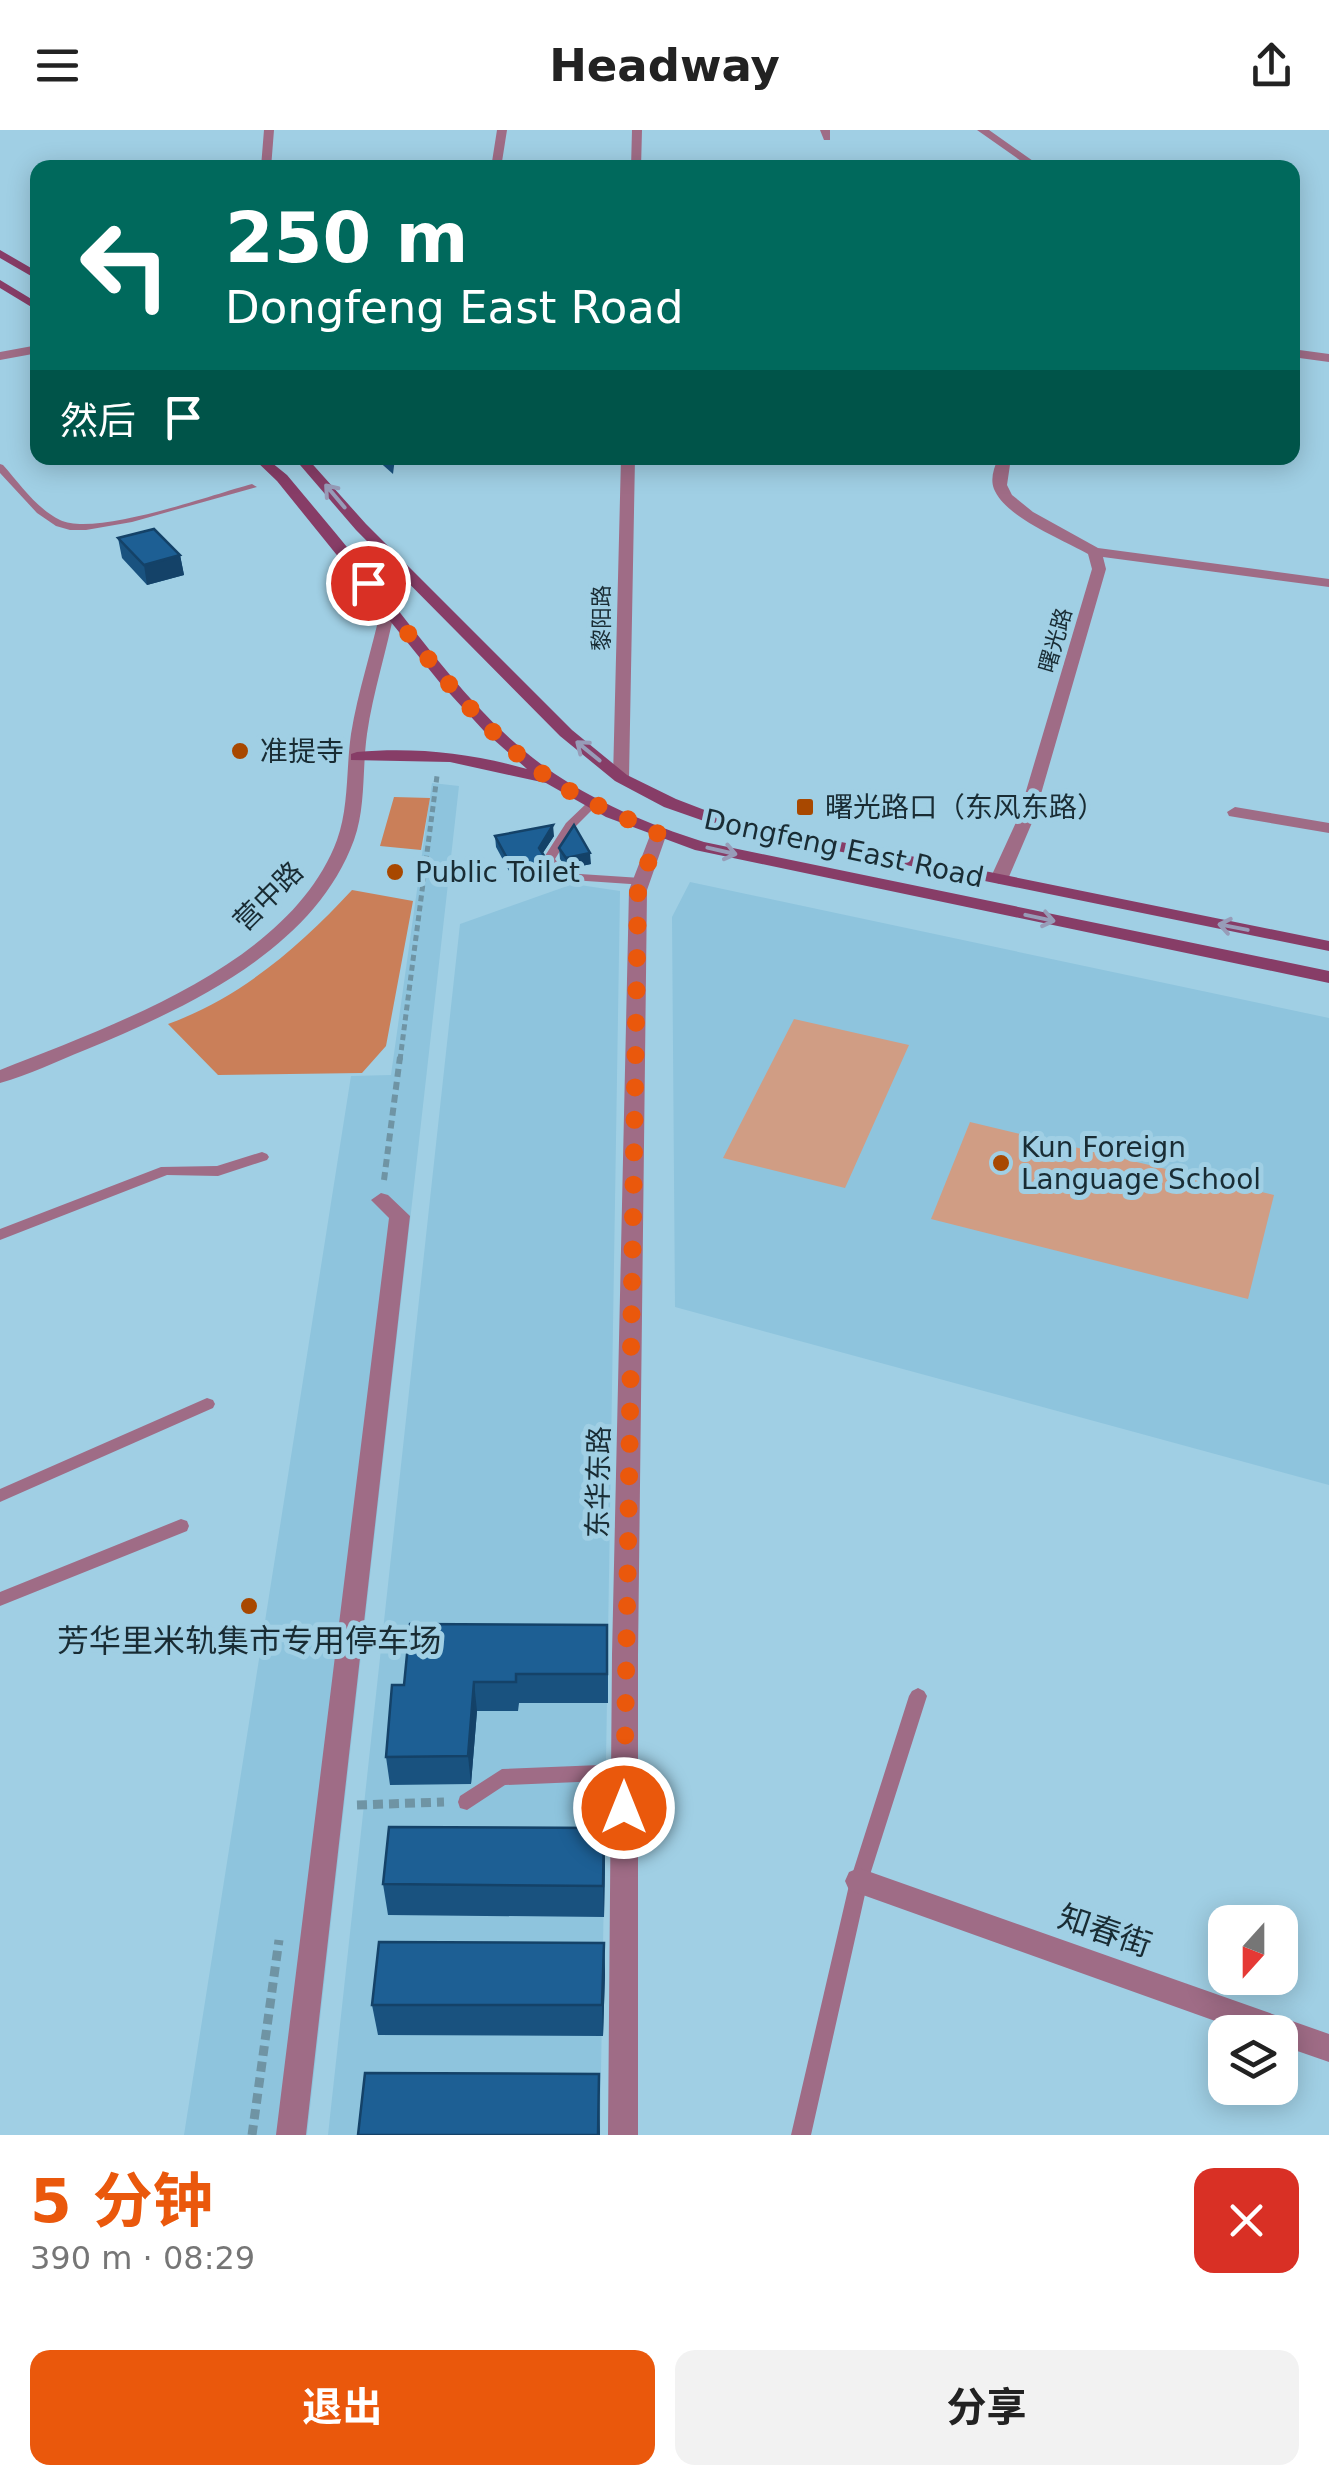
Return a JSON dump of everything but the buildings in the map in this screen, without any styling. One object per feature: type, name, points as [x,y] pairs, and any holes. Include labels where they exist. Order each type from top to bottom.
[{"type":"main road","points":[[0,253],[30,272]]},
{"type":"main road","points":[[0,283],[30,303]]},
{"type":"main road","name":"Dongfeng East Road","points":[[267,465],[282,478],[479,717],[518,754],[561,786],[593,803],[659,834],[798,868],[1329,977]]},
{"type":"main road","name":"Dongfeng East Road","points":[[306,465],[520,690],[621,778],[670,802],[724,822],[1329,946]]},
{"type":"main road","points":[[356,757],[403,752],[448,756],[515,769],[561,786]]},
{"type":"street","points":[[267,160],[269,130]]},
{"type":"street","points":[[497,160],[502,130]]},
{"type":"street","points":[[636,160],[637,130]]},
{"type":"street","points":[[982,130],[1026,160]]},
{"type":"street","points":[[0,356],[30,350]]},
{"type":"street","points":[[1300,353],[1329,358]]},
{"type":"street","name":"黎阳路","points":[[621,778],[628,465]]},
{"type":"street","points":[[1001,465],[1001,489],[1011,503],[1094,552],[1329,583]]},
{"type":"street","name":"曙光路","points":[[1000,878],[1026,818],[1099,568],[1094,552]]},
{"type":"street","name":"营中路","points":[[0,1077],[171,1005],[212,981],[288,924],[322,885],[345,842],[356,757],[388,608]]},
{"type":"street","points":[[1235,812],[1329,828]]},
{"type":"street","name":"东华东路","points":[[623,2135],[624,1772],[641,882],[659,834]]},
{"type":"street","points":[[291,2135],[400,1216],[381,1200]]},
{"type":"street","name":"知春街","points":[[858,1881],[1329,2048]]},
{"type":"lane","points":[[0,466],[50,518],[70,528],[104,525],[252,487]]},
{"type":"lane","points":[[593,803],[570,825],[549,859],[561,876],[641,882]]},
{"type":"lane","points":[[0,1235],[166,1170],[218,1171],[262,1157]]},
{"type":"lane","points":[[0,1496],[207,1404]]},
{"type":"lane","points":[[0,1599],[181,1526]]},
{"type":"lane","points":[[802,2135],[858,1881],[918,1696]]},
{"type":"lane","points":[[467,1802],[502,1777],[624,1772]]},
{"type":"path","points":[[330,1805],[467,1802]]},
{"type":"shaded area","points":[[432,783],[459,786],[307,2135],[184,2135],[351,1076],[391,1075]]},
{"type":"shaded area","points":[[394,797],[430,798],[421,850],[380,846]]},
{"type":"shaded area","name":"Kun Foreign Language School","points":[[690,882],[1329,1018],[1329,1485],[675,1307],[672,917]]},
{"type":"shaded area","points":[[573,884],[620,891],[600,2135],[328,2135],[460,924]]},
{"type":"shaded area","points":[[352,890],[413,901],[386,1046],[362,1073],[218,1075],[168,1024],[245,985],[312,931]]},
{"type":"shaded area","points":[[794,1019],[909,1045],[845,1188],[723,1158]]},
{"type":"shaded area","points":[[970,1122],[1274,1195],[1248,1299],[931,1219]]},
{"type":"place","name":"准提寺","points":[[240,751]]},
{"type":"place","name":"曙光路口（东风东路）","points":[[805,807]]},
{"type":"place","name":"Public Toilet","points":[[395,872]]},
{"type":"place","name":"Kun Foreign Language School","points":[[1001,1163]]},
{"type":"place","name":"芳华里米轨集市专用停车场","points":[[249,1606]]},
{"type":"route","points":[[368,583],[479,717],[518,754],[561,786],[659,834],[638,890],[624,1808]]}]
